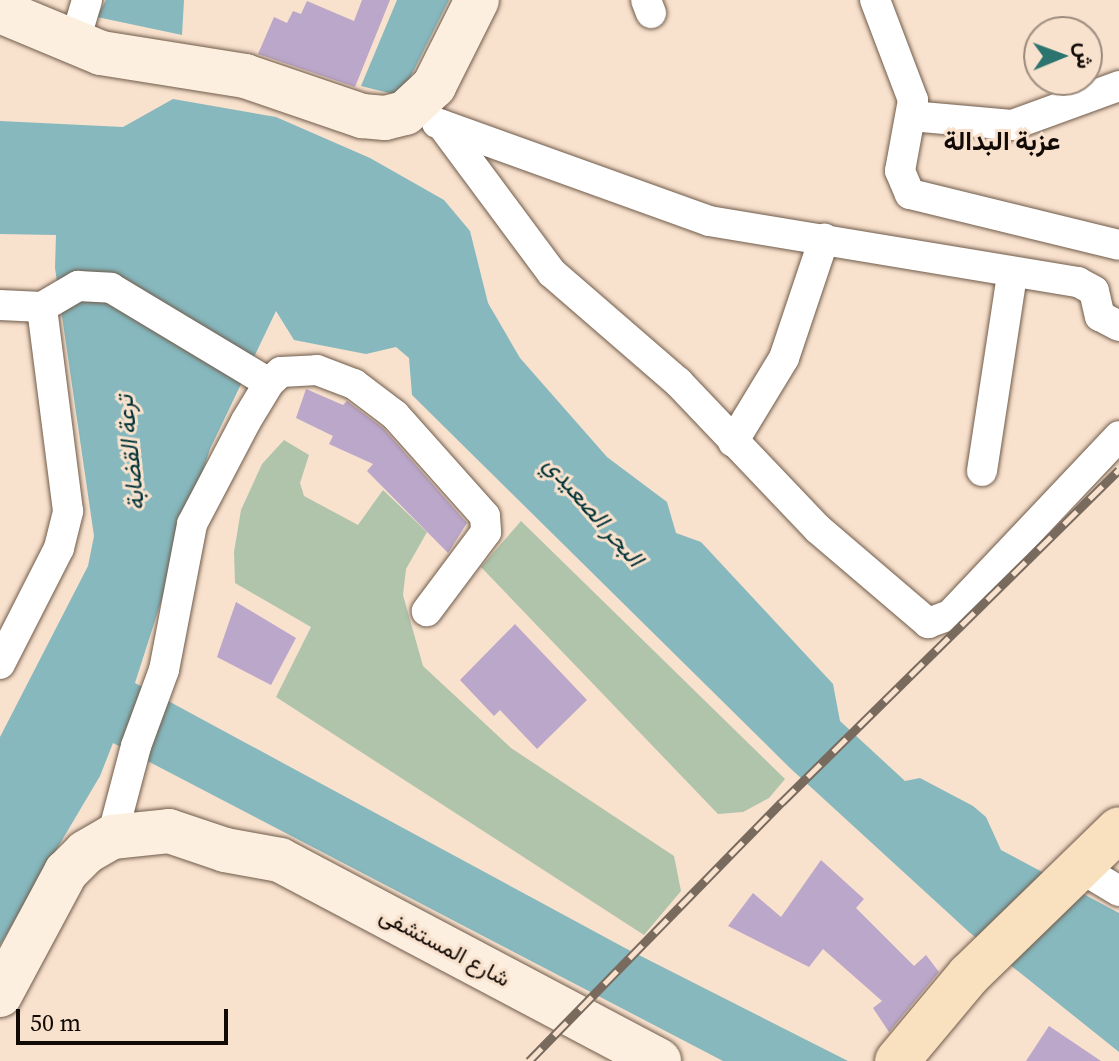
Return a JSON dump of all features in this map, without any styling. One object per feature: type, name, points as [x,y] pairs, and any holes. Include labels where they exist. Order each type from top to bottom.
[{"type":"main road","points":[[0,11],[88,48],[245,76],[348,109],[424,119],[434,86],[477,0]]},
{"type":"main road","points":[[898,1060],[969,975],[1119,829]]},
{"type":"main road","name":"شارع المستشفى","points":[[112,837],[169,831],[225,850],[262,854],[297,868],[659,1061]]},
{"type":"main road","points":[[0,995],[66,872],[112,837]]},
{"type":"main road","name":"شارع المستشفى","points":[[225,850],[266,883],[605,1061]]},
{"type":"street","points":[[87,0],[88,48]]},
{"type":"street","points":[[875,0],[910,87],[911,116],[900,171],[910,194],[1119,245]]},
{"type":"street","points":[[911,116],[1012,125],[1119,86]]},
{"type":"street","points":[[424,119],[709,221],[1087,285],[1094,291],[1100,316],[1119,326]]},
{"type":"street","points":[[424,119],[552,273],[678,382],[818,529],[921,620],[935,624],[950,615],[1119,436]]},
{"type":"street","points":[[733,442],[784,358],[824,239]]},
{"type":"street","points":[[982,471],[1012,274]]},
{"type":"street","points":[[0,305],[42,307],[78,286],[111,288],[269,383]]},
{"type":"street","points":[[0,664],[59,548],[68,511],[42,307]]},
{"type":"street","points":[[112,837],[136,746],[153,704],[174,629],[192,524],[269,383],[281,372],[298,369],[354,384],[395,415],[480,507],[486,532],[427,611]]},
{"type":"street","points":[[1072,875],[1119,891]]},
{"type":"green space","points":[[284,440],[309,455],[300,483],[304,496],[358,525],[383,490],[427,532],[406,569],[403,595],[423,666],[511,748],[674,856],[681,891],[644,935],[276,697],[311,627],[235,583],[234,552],[241,510],[262,464]]},
{"type":"green space","points":[[521,521],[785,779],[769,798],[743,812],[718,814],[481,567]]},
{"type":"water","points":[[106,0],[184,0],[182,35],[97,17]]},
{"type":"water","points":[[397,0],[449,0],[401,96],[361,86]]},
{"type":"water","points":[[173,99],[276,117],[370,158],[444,200],[470,231],[488,303],[520,358],[607,457],[667,502],[676,533],[701,542],[833,684],[840,721],[905,781],[920,778],[973,806],[986,817],[1001,850],[1119,913],[1119,1052],[969,932],[790,768],[412,395],[409,358],[396,347],[366,354],[294,340],[276,311],[210,449],[135,683],[625,948],[848,1061],[723,1061],[113,743],[100,776],[0,945],[0,737],[88,566],[94,536],[55,268],[56,235],[0,234],[0,121],[123,127]]},
{"type":"building","points":[[362,0],[390,0],[355,87],[258,54],[274,17],[287,23],[293,11],[301,14],[307,1],[354,21]]},
{"type":"building","points":[[306,389],[343,405],[347,401],[383,428],[467,523],[448,553],[367,471],[373,464],[329,444],[333,436],[296,418]]},
{"type":"building","points":[[236,602],[296,638],[271,685],[217,657]]},
{"type":"building","points":[[515,624],[587,700],[537,749],[500,710],[494,716],[460,680]]},
{"type":"building","points":[[821,860],[864,899],[856,908],[914,966],[926,955],[939,972],[889,1032],[873,1008],[882,1001],[823,949],[809,967],[728,926],[753,893],[781,917]]},
{"type":"building","points":[[1049,1026],[1101,1061],[1026,1061]]},
{"type":"railway","points":[[529,1061],[782,802],[1119,470]]},
{"type":"district","name":"عزبة البدالة","points":[[1002,142]]},
{"type":"water label","name":"ترعة القضابة","points":[[130,453]]},
{"type":"water label","name":"البحر الصعيدي","points":[[594,511]]}]
